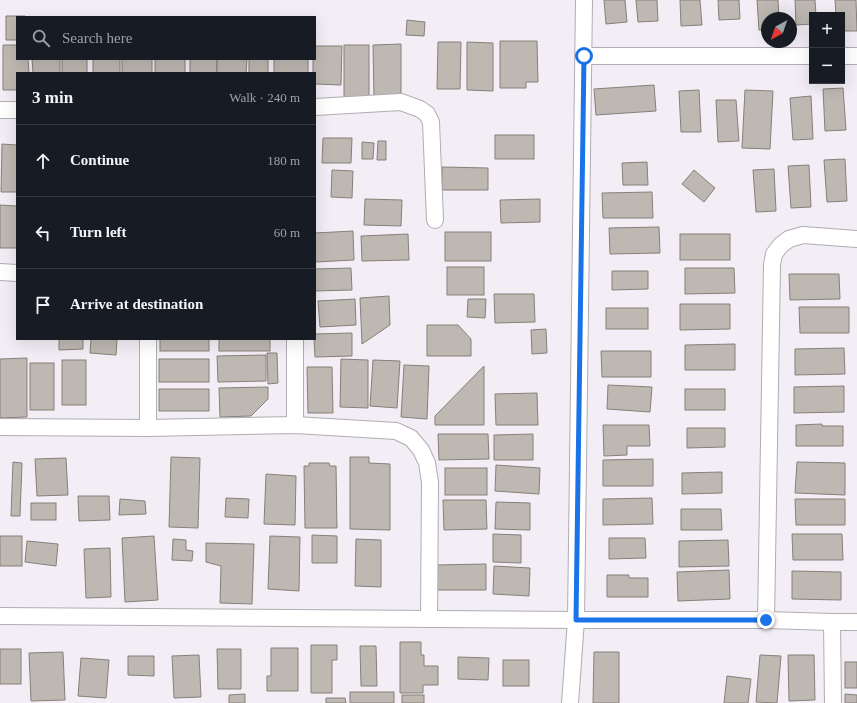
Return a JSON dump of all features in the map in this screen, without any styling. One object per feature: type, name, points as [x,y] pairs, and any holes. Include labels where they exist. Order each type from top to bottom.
[{"type":"street","points":[[570,703],[576,620],[584,0]]},
{"type":"street","points":[[584,56],[809,56]]},
{"type":"street","points":[[845,56],[857,56]]},
{"type":"street","points":[[316,107],[401,102],[420,109],[427,114],[431,122],[435,220]]},
{"type":"street","points":[[0,110],[16,110]]},
{"type":"street","points":[[766,620],[772,265],[774,254],[781,244],[789,239],[803,235],[857,239]]},
{"type":"street","points":[[0,272],[16,273]]},
{"type":"street","points":[[148,340],[148,428]]},
{"type":"street","points":[[295,340],[295,425]]},
{"type":"street","points":[[0,427],[148,428],[295,425],[396,431],[412,438],[421,450],[427,463],[430,482],[429,619]]},
{"type":"street","points":[[0,616],[766,620],[857,622]]},
{"type":"street","points":[[832,622],[832,703]]},
{"type":"building","points":[[604,0],[625,0],[627,22],[606,24]]},
{"type":"building","points":[[636,0],[657,0],[658,21],[638,22]]},
{"type":"building","points":[[680,0],[700,0],[702,25],[681,26]]},
{"type":"building","points":[[718,0],[739,0],[740,19],[719,20]]},
{"type":"building","points":[[757,0],[778,0],[779,12],[761,12],[761,30],[759,30]]},
{"type":"building","points":[[795,0],[815,0],[816,12],[809,12],[809,24],[797,25],[797,12],[795,12]]},
{"type":"building","points":[[835,0],[856,0],[857,31],[845,31],[845,12],[836,12]]},
{"type":"building","points":[[6,16],[16,16],[16,40],[6,40]]},
{"type":"building","points":[[407,20],[425,22],[424,36],[406,35]]},
{"type":"building","points":[[500,41],[537,41],[538,82],[526,82],[526,88],[500,88]]},
{"type":"building","points":[[438,42],[461,42],[460,89],[437,89]]},
{"type":"building","points":[[467,42],[493,43],[493,91],[467,90]]},
{"type":"building","points":[[401,44],[401,99],[374,99],[373,45]]},
{"type":"building","points":[[3,45],[16,45],[16,60],[28,60],[29,72],[16,72],[16,90],[3,90]]},
{"type":"building","points":[[344,45],[369,45],[369,101],[344,101]]},
{"type":"building","points":[[316,46],[342,46],[341,85],[316,84],[316,72],[313,72],[313,60],[316,60]]},
{"type":"building","points":[[32,60],[60,60],[60,72],[33,72]]},
{"type":"building","points":[[62,60],[87,60],[87,72],[62,72]]},
{"type":"building","points":[[93,60],[120,60],[120,72],[93,72]]},
{"type":"building","points":[[122,60],[152,60],[152,72],[122,72]]},
{"type":"building","points":[[155,60],[185,60],[185,72],[155,72]]},
{"type":"building","points":[[190,60],[217,60],[217,72],[190,72]]},
{"type":"building","points":[[217,60],[247,60],[246,72],[217,72]]},
{"type":"building","points":[[249,60],[268,60],[268,72],[249,72]]},
{"type":"building","points":[[274,60],[308,60],[308,72],[274,72]]},
{"type":"building","points":[[654,85],[656,111],[596,115],[594,89]]},
{"type":"building","points":[[843,88],[846,130],[825,131],[823,89]]},
{"type":"building","points":[[699,90],[701,132],[681,132],[679,91]]},
{"type":"building","points":[[745,90],[773,91],[770,149],[742,148]]},
{"type":"building","points":[[811,96],[813,139],[793,140],[790,98]]},
{"type":"building","points":[[716,100],[736,100],[739,141],[718,142]]},
{"type":"building","points":[[495,135],[534,135],[534,159],[495,159]]},
{"type":"building","points":[[323,138],[352,138],[351,163],[322,163]]},
{"type":"building","points":[[378,141],[386,141],[386,160],[377,160]]},
{"type":"building","points":[[362,142],[374,143],[373,159],[362,159]]},
{"type":"building","points":[[2,144],[16,145],[16,192],[1,192]]},
{"type":"building","points":[[845,159],[847,201],[827,202],[824,160]]},
{"type":"building","points":[[647,162],[648,185],[623,185],[622,163]]},
{"type":"building","points":[[809,165],[811,207],[791,208],[788,166]]},
{"type":"building","points":[[442,167],[488,168],[488,190],[442,190]]},
{"type":"building","points":[[774,169],[776,211],[756,212],[753,170]]},
{"type":"building","points":[[332,170],[353,171],[352,198],[331,197]]},
{"type":"building","points":[[694,170],[715,188],[704,202],[682,184]]},
{"type":"building","points":[[652,192],[653,218],[603,218],[602,193]]},
{"type":"building","points":[[365,199],[402,200],[401,226],[364,225]]},
{"type":"building","points":[[540,199],[540,222],[501,223],[500,200]]},
{"type":"building","points":[[0,205],[16,206],[16,248],[0,248]]},
{"type":"building","points":[[659,227],[660,253],[610,254],[609,228]]},
{"type":"building","points":[[353,231],[354,260],[316,262],[316,233]]},
{"type":"building","points":[[445,232],[491,232],[491,261],[445,261]]},
{"type":"building","points":[[408,234],[409,260],[362,261],[361,236]]},
{"type":"building","points":[[680,234],[730,234],[730,260],[680,260]]},
{"type":"building","points":[[447,267],[484,267],[484,295],[447,295]]},
{"type":"building","points":[[351,268],[352,290],[316,291],[316,269]]},
{"type":"building","points":[[685,268],[734,268],[735,293],[685,294]]},
{"type":"building","points":[[612,271],[648,271],[648,289],[612,290]]},
{"type":"building","points":[[789,274],[839,274],[840,299],[790,300]]},
{"type":"building","points":[[494,294],[534,294],[535,322],[495,323]]},
{"type":"building","points":[[389,296],[390,325],[362,344],[360,298]]},
{"type":"building","points":[[355,299],[356,325],[320,327],[318,301]]},
{"type":"building","points":[[468,299],[486,299],[485,318],[467,317]]},
{"type":"building","points":[[680,304],[730,304],[730,329],[680,330]]},
{"type":"building","points":[[799,307],[849,307],[849,333],[800,333]]},
{"type":"building","points":[[606,308],[648,308],[648,329],[606,329]]},
{"type":"building","points":[[427,325],[458,325],[471,339],[471,356],[427,356]]},
{"type":"building","points":[[546,329],[547,353],[532,354],[531,330]]},
{"type":"building","points":[[352,333],[352,356],[315,357],[314,340],[316,340],[316,334]]},
{"type":"building","points":[[59,340],[83,340],[83,349],[59,350]]},
{"type":"building","points":[[91,340],[117,340],[116,355],[90,353]]},
{"type":"building","points":[[160,340],[209,340],[209,351],[160,351]]},
{"type":"building","points":[[219,340],[270,340],[270,351],[219,351]]},
{"type":"building","points":[[735,344],[735,370],[685,370],[685,345]]},
{"type":"building","points":[[844,348],[845,374],[795,375],[795,349]]},
{"type":"building","points":[[601,351],[651,351],[651,377],[602,377]]},
{"type":"building","points":[[267,353],[277,353],[278,383],[268,384]]},
{"type":"building","points":[[266,355],[266,381],[218,382],[217,356]]},
{"type":"building","points":[[27,358],[27,417],[0,418],[0,359]]},
{"type":"building","points":[[159,359],[209,359],[209,382],[159,382]]},
{"type":"building","points":[[341,359],[368,360],[368,408],[340,407]]},
{"type":"building","points":[[62,360],[86,360],[86,405],[62,405]]},
{"type":"building","points":[[373,360],[400,361],[397,408],[370,406]]},
{"type":"building","points":[[30,363],[54,363],[54,410],[30,410]]},
{"type":"building","points":[[404,365],[429,366],[427,419],[401,417]]},
{"type":"building","points":[[484,366],[484,425],[435,425],[435,416]]},
{"type":"building","points":[[307,367],[332,367],[333,413],[308,413]]},
{"type":"building","points":[[608,385],[652,387],[650,412],[607,409]]},
{"type":"building","points":[[844,386],[844,412],[794,413],[794,387]]},
{"type":"building","points":[[268,387],[268,399],[251,416],[220,417],[219,388]]},
{"type":"building","points":[[159,389],[209,389],[209,411],[159,411]]},
{"type":"building","points":[[685,389],[725,389],[725,410],[685,410]]},
{"type":"building","points":[[537,393],[538,425],[496,425],[495,394]]},
{"type":"building","points":[[822,424],[822,426],[843,426],[843,446],[796,446],[796,425]]},
{"type":"building","points":[[603,425],[649,425],[650,446],[627,446],[627,455],[604,456]]},
{"type":"building","points":[[687,428],[725,428],[725,447],[687,448]]},
{"type":"building","points":[[438,434],[488,434],[489,459],[439,460]]},
{"type":"building","points":[[533,434],[533,460],[494,460],[494,435]]},
{"type":"building","points":[[171,457],[200,458],[198,528],[169,527]]},
{"type":"building","points":[[350,457],[369,457],[369,463],[390,464],[390,530],[350,529]]},
{"type":"building","points":[[66,458],[68,495],[37,496],[35,459]]},
{"type":"building","points":[[653,459],[653,486],[603,486],[603,460]]},
{"type":"building","points":[[13,462],[22,463],[20,516],[11,516]]},
{"type":"building","points":[[797,462],[845,463],[845,495],[795,493]]},
{"type":"building","points":[[309,463],[329,463],[330,466],[336,466],[337,528],[305,528],[304,466],[309,466]]},
{"type":"building","points":[[496,465],[540,468],[539,494],[495,491]]},
{"type":"building","points":[[445,468],[487,468],[487,495],[445,495]]},
{"type":"building","points":[[722,472],[722,493],[682,494],[682,473]]},
{"type":"building","points":[[266,474],[296,476],[295,525],[264,524]]},
{"type":"building","points":[[78,496],[109,496],[110,520],[79,521]]},
{"type":"building","points":[[226,498],[249,499],[248,518],[225,517]]},
{"type":"building","points":[[652,498],[653,524],[603,525],[603,499]]},
{"type":"building","points":[[120,499],[145,501],[146,514],[119,515]]},
{"type":"building","points":[[795,499],[845,499],[845,525],[796,525]]},
{"type":"building","points":[[443,500],[486,500],[487,529],[444,530]]},
{"type":"building","points":[[496,502],[530,503],[530,530],[495,529]]},
{"type":"building","points":[[31,503],[56,503],[56,520],[31,520]]},
{"type":"building","points":[[681,509],[721,509],[722,530],[681,530]]},
{"type":"building","points":[[493,534],[521,535],[521,563],[493,562]]},
{"type":"building","points":[[792,534],[842,534],[843,560],[793,560]]},
{"type":"building","points":[[312,535],[337,536],[337,563],[312,563]]},
{"type":"building","points":[[0,536],[22,536],[22,566],[0,566]]},
{"type":"building","points":[[154,536],[158,600],[125,602],[122,538]]},
{"type":"building","points":[[270,536],[300,537],[299,591],[268,589]]},
{"type":"building","points":[[609,538],[645,538],[646,558],[609,559]]},
{"type":"building","points":[[173,539],[186,540],[186,550],[193,551],[192,561],[172,560]]},
{"type":"building","points":[[356,539],[381,540],[381,587],[355,586]]},
{"type":"building","points":[[728,540],[729,566],[679,567],[679,541]]},
{"type":"building","points":[[27,541],[58,544],[56,566],[25,562]]},
{"type":"building","points":[[206,543],[254,544],[252,604],[220,603],[221,566],[206,562]]},
{"type":"building","points":[[110,548],[111,597],[86,598],[84,549]]},
{"type":"building","points":[[486,564],[486,590],[437,590],[436,565]]},
{"type":"building","points":[[494,566],[530,568],[529,596],[493,594]]},
{"type":"building","points":[[729,570],[730,599],[678,601],[677,572]]},
{"type":"building","points":[[792,571],[841,572],[841,600],[792,599]]},
{"type":"building","points":[[607,575],[629,575],[629,578],[648,578],[648,597],[607,597]]},
{"type":"building","points":[[400,642],[421,642],[421,655],[424,655],[424,666],[438,666],[438,685],[423,685],[423,693],[400,693]]},
{"type":"building","points":[[311,645],[337,645],[337,660],[332,660],[332,693],[311,693]]},
{"type":"building","points":[[360,646],[376,646],[377,686],[361,686]]},
{"type":"building","points":[[271,648],[298,648],[298,691],[267,691],[267,676],[271,676]]},
{"type":"building","points":[[0,649],[21,649],[21,684],[0,684]]},
{"type":"building","points":[[217,649],[241,649],[241,689],[218,689]]},
{"type":"building","points":[[63,652],[65,700],[31,701],[29,653]]},
{"type":"building","points":[[594,652],[619,652],[619,703],[593,703]]},
{"type":"building","points":[[199,655],[201,697],[174,698],[172,656]]},
{"type":"building","points":[[760,655],[781,656],[777,703],[756,702]]},
{"type":"building","points":[[788,655],[814,655],[815,700],[789,701]]},
{"type":"building","points":[[128,656],[154,656],[154,676],[128,675]]},
{"type":"building","points":[[458,657],[489,658],[488,680],[458,679]]},
{"type":"building","points":[[81,658],[109,660],[106,698],[78,696]]},
{"type":"building","points":[[503,660],[529,660],[529,686],[503,686]]},
{"type":"building","points":[[845,662],[857,662],[857,688],[845,688]]},
{"type":"building","points":[[727,676],[751,679],[748,703],[724,703]]},
{"type":"building","points":[[350,692],[394,692],[394,703],[350,703]]},
{"type":"building","points":[[245,694],[245,703],[229,703],[229,695]]},
{"type":"building","points":[[845,694],[857,695],[857,703],[845,703]]},
{"type":"building","points":[[402,695],[424,695],[424,703],[402,703]]},
{"type":"building","points":[[326,698],[345,698],[346,703],[326,703]]},
{"type":"route","points":[[584,56],[576,620],[766,620]]}]
